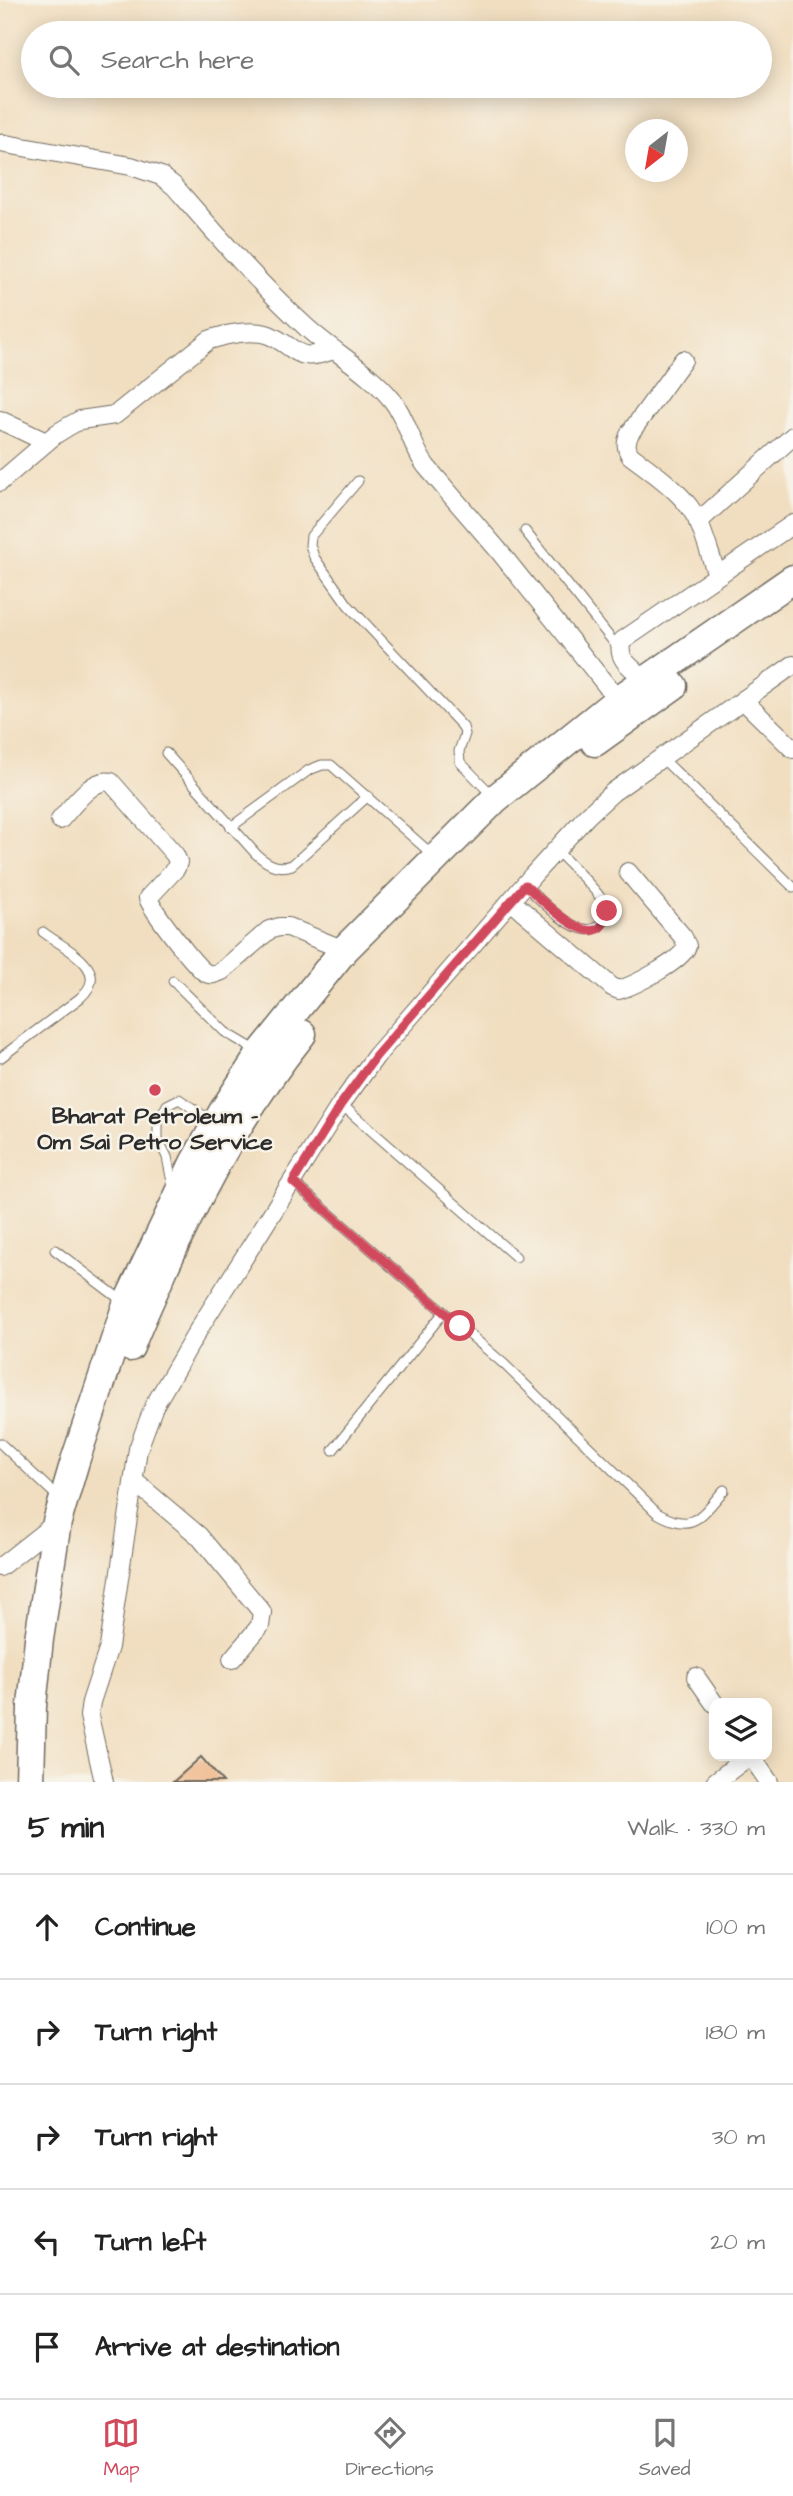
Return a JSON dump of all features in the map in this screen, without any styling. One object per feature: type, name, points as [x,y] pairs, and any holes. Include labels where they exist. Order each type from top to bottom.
[{"type":"highway","points":[[30,1782],[35,1671],[60,1512],[127,1304],[176,1199],[221,1115],[261,1053],[344,950],[495,799],[618,700],[793,579]]},
{"type":"highway","points":[[48,1782],[53,1651],[67,1558],[112,1400],[136,1332],[177,1240],[225,1146],[280,1062],[358,963],[446,868],[515,804],[572,759],[793,602]]},
{"type":"street","points":[[0,143],[131,166],[161,177],[174,186],[288,310],[393,401],[418,456],[499,551],[618,700]]},
{"type":"street","points":[[0,482],[46,442],[80,420],[115,415],[209,340],[256,333],[276,339],[302,356],[320,355],[333,350]]},
{"type":"street","points":[[683,360],[630,433],[626,449],[683,499],[698,522],[717,575]]},
{"type":"street","points":[[0,420],[46,442]]},
{"type":"street","points":[[698,522],[793,436]]},
{"type":"street","points":[[647,681],[622,659],[619,649],[622,640],[793,524]]},
{"type":"street","points":[[104,1782],[89,1716],[109,1647],[138,1450],[155,1406],[200,1327],[341,1104],[376,1056],[510,901],[612,792],[793,665]]},
{"type":"street","points":[[743,700],[792,745]]},
{"type":"street","points":[[60,820],[93,786],[106,780],[111,782],[176,855],[176,868],[148,898],[180,943],[206,973],[214,975],[222,971],[270,930],[279,927],[288,927],[344,950]]},
{"type":"street","points":[[510,901],[612,987],[619,990],[678,958],[687,946],[683,937],[628,872]]},
{"type":"street","points":[[135,1482],[199,1536],[262,1612],[260,1626],[232,1659]]},
{"type":"street","points":[[0,1567],[60,1512]]},
{"type":"street","points":[[696,1677],[711,1698]]},
{"type":"street","points":[[715,1782],[743,1761]]},
{"type":"street","points":[[754,1761],[769,1782]]},
{"type":"lane","points":[[358,481],[311,536],[310,545],[314,557],[348,605],[463,727],[465,734],[459,751],[460,762],[495,799]]},
{"type":"lane","points":[[526,531],[619,649]]},
{"type":"lane","points":[[166,753],[264,861],[284,868],[300,859],[368,796]]},
{"type":"lane","points":[[661,757],[793,887]]},
{"type":"lane","points":[[231,827],[309,770],[331,765],[435,857]]},
{"type":"lane","points":[[525,885],[572,926],[583,930],[594,929],[602,924],[606,918],[605,904],[556,850]]},
{"type":"lane","points":[[0,1058],[80,999],[93,983],[93,974],[88,965],[43,932]]},
{"type":"lane","points":[[173,981],[225,1032],[261,1053]]},
{"type":"lane","points":[[176,1199],[167,1157],[158,1139],[158,1122],[167,1105],[179,1100],[204,1116],[221,1115]]},
{"type":"lane","points":[[341,1104],[516,1257]]},
{"type":"lane","points":[[293,1182],[505,1365],[657,1513],[674,1523],[690,1523],[724,1490]]},
{"type":"lane","points":[[55,1250],[127,1304]]},
{"type":"lane","points":[[333,1450],[444,1312]]},
{"type":"lane","points":[[0,1443],[60,1512]]},
{"type":"building","points":[[201,1757],[223,1782],[173,1782]]},
{"type":"place","name":"Bharat Petroleum - Om Sai Petro Service","points":[[155,1090]]},
{"type":"route","points":[[460,1326],[293,1182],[341,1104],[376,1056],[525,885],[572,926],[583,930],[594,929],[602,924],[607,911]]}]
